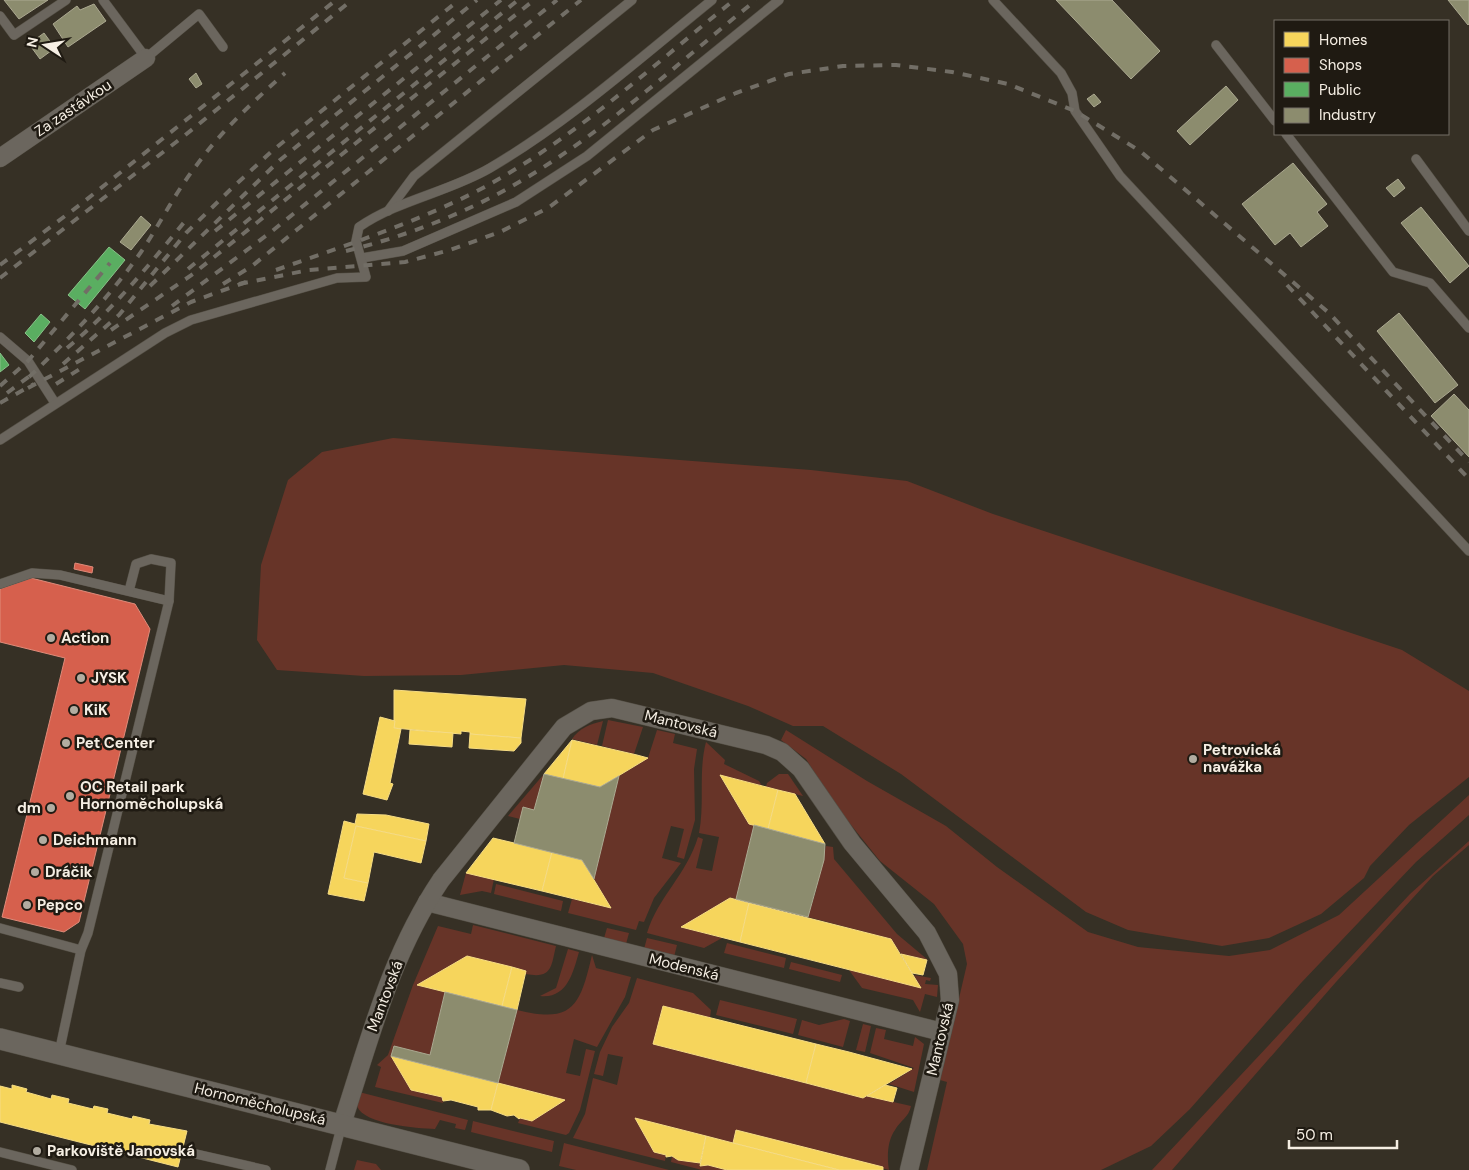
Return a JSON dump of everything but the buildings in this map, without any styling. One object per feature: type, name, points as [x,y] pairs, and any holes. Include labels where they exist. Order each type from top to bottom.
[{"type":"street","name":"Za zastávkou","points":[[0,158],[146,58]]},
{"type":"street","name":"Mantovská","points":[[342,1124],[363,1054],[393,973],[412,926],[427,902],[442,880],[557,736],[572,720],[598,709],[612,708],[766,745],[782,752],[801,769],[852,843],[927,933],[948,974],[950,1000],[909,1170]]},
{"type":"street","name":"Modenská","points":[[427,902],[942,1032]]},
{"type":"street","name":"Hornoměcholupská","points":[[0,1039],[519,1170]]},
{"type":"lane","points":[[0,16],[14,35],[66,0]]},
{"type":"lane","points":[[103,0],[146,58],[199,14],[224,47]]},
{"type":"lane","points":[[388,211],[414,176],[632,0]]},
{"type":"lane","points":[[0,440],[55,403],[165,334],[191,320],[337,278],[366,276],[356,241],[359,227],[375,216],[446,190],[488,169],[533,142],[572,114],[712,0]]},
{"type":"lane","points":[[362,258],[403,252],[516,202],[587,156],[779,0]]},
{"type":"lane","points":[[993,0],[1062,73],[1072,93],[1075,111],[1120,176],[1469,551]]},
{"type":"lane","points":[[1216,45],[1274,119]]},
{"type":"lane","points":[[1287,135],[1394,272],[1430,283],[1469,328]]},
{"type":"lane","points":[[1416,159],[1469,231]]},
{"type":"lane","points":[[0,337],[28,360],[55,403]]},
{"type":"lane","points":[[59,1054],[81,950],[88,933],[169,601],[171,563],[151,559],[136,564],[129,592]]},
{"type":"lane","points":[[0,584],[32,573],[60,575],[169,601]]},
{"type":"lane","points":[[0,928],[81,950]]},
{"type":"lane","points":[[0,983],[19,987]]},
{"type":"lane","points":[[330,1170],[342,1124]]},
{"type":"lane","points":[[0,1152],[72,1170]]},
{"type":"lane","points":[[196,1154],[266,1170]]},
{"type":"shaded area","points":[[393,438],[811,470],[907,481],[993,514],[1402,650],[1469,691],[1469,777],[1409,825],[1370,866],[1364,878],[1321,914],[1269,938],[1222,946],[1128,930],[1086,912],[901,774],[823,726],[793,726],[748,706],[653,673],[564,665],[461,675],[364,676],[277,670],[257,640],[261,565],[288,480],[322,452]]},
{"type":"shaded area","points":[[608,720],[643,727],[634,754],[602,746]]},
{"type":"shaded area","points":[[603,721],[597,745],[572,739],[582,729]]},
{"type":"shaded area","points":[[657,730],[675,734],[673,743],[697,749],[694,769],[695,820],[684,859],[677,857],[684,829],[671,826],[662,858],[681,863],[654,898],[644,922],[639,921],[636,930],[568,913],[572,899],[611,908],[594,879],[619,776],[648,758]]},
{"type":"shaded area","points":[[786,730],[867,781],[946,826],[997,867],[1088,932],[1138,947],[1229,956],[1270,950],[1339,915],[1469,795],[1469,815],[1416,862],[1301,983],[1190,1109],[1151,1146],[1101,1170],[927,1170],[947,1082],[940,1080],[967,964],[963,944],[934,904],[880,861],[835,805],[806,759],[781,740]]},
{"type":"shaded area","points":[[706,742],[725,760],[724,764],[759,781],[762,786],[720,776],[749,824],[754,825],[736,899],[730,898],[682,927],[722,938],[704,948],[647,933],[658,908],[687,863],[698,837],[703,839],[696,868],[712,871],[719,837],[699,833],[702,810],[702,765]]},
{"type":"shaded area","points":[[544,774],[534,810],[520,819],[508,816]]},
{"type":"shaded area","points":[[779,774],[788,774],[803,796],[766,787],[767,783]]},
{"type":"shaded area","points":[[1469,841],[1469,845],[1433,876],[1336,982],[1172,1170],[1152,1170],[1410,894]]},
{"type":"shaded area","points":[[826,846],[833,847],[834,859],[897,934],[928,960],[901,954],[891,939],[808,917]]},
{"type":"shaded area","points":[[466,873],[494,879],[491,893],[482,891],[460,895]]},
{"type":"shaded area","points":[[496,884],[563,901],[561,911],[494,894]]},
{"type":"shaded area","points":[[473,925],[556,946],[549,970],[541,975],[526,974],[526,971],[467,956],[418,985],[445,992],[430,1055],[394,1046],[391,1056],[411,1090],[442,1097],[443,1103],[375,1087],[381,1067],[377,1065],[388,1055],[413,985],[438,926],[471,934]]},
{"type":"shaded area","points":[[607,928],[629,933],[626,944],[604,938]]},
{"type":"shaded area","points":[[647,938],[677,945],[674,957],[644,949]]},
{"type":"shaded area","points":[[727,943],[786,958],[784,968],[724,953]]},
{"type":"shaded area","points":[[568,949],[579,952],[567,983],[557,993],[549,996],[540,996],[556,988]]},
{"type":"shaded area","points":[[592,955],[596,968],[631,977],[625,997],[597,1047],[574,1039],[566,1073],[580,1076],[586,1049],[595,1051],[580,1110],[569,1133],[566,1135],[518,1123],[520,1118],[564,1100],[498,1083],[517,1010],[536,1014],[551,1014],[562,1012],[571,1007],[578,999],[583,987]]},
{"type":"shaded area","points":[[791,962],[842,975],[840,982],[789,969]]},
{"type":"shaded area","points":[[849,970],[920,987],[914,975],[931,978],[930,981],[926,980],[925,984],[938,985],[937,997],[925,994],[920,1012],[913,1000],[862,988]]},
{"type":"shaded area","points":[[637,978],[693,993],[711,1010],[710,1018],[663,1006],[654,1044],[863,1098],[867,1096],[911,1106],[890,1139],[889,1170],[737,1130],[733,1143],[635,1118],[654,1152],[666,1155],[665,1161],[573,1138],[585,1114],[593,1078],[617,1085],[623,1057],[608,1054],[603,1076],[594,1074],[600,1052],[612,1027],[629,1003]]},
{"type":"shaded area","points":[[720,1000],[797,1019],[793,1034],[716,1015]]},
{"type":"shaded area","points":[[844,1019],[850,1021],[843,1047],[798,1035],[802,1020],[819,1025]]},
{"type":"shaded area","points":[[863,1024],[871,1026],[865,1052],[856,1050]]},
{"type":"shaded area","points":[[876,1028],[886,1030],[884,1039],[913,1046],[915,1037],[924,1044],[914,1092],[889,1084],[914,1068],[870,1053]]},
{"type":"shaded area","points":[[359,1092],[468,1120],[465,1130],[455,1128],[456,1124],[440,1120],[435,1129],[380,1121],[362,1112],[357,1106]]},
{"type":"shaded area","points":[[473,1121],[554,1141],[552,1152],[471,1132]]},
{"type":"shaded area","points":[[564,1143],[669,1170],[576,1170],[559,1166]]},
{"type":"shaded area","points":[[672,1156],[700,1163],[700,1166],[708,1165],[727,1170],[702,1170],[671,1162]]},
{"type":"shaded area","points":[[357,1160],[376,1164],[381,1170],[354,1170]]},
{"type":"railway","points":[[0,265],[81,204],[336,0]]},
{"type":"railway","points":[[0,278],[184,136],[352,0]]},
{"type":"railway","points":[[63,364],[119,315],[186,233],[272,151],[459,0]]},
{"type":"railway","points":[[150,286],[280,160],[477,0]]},
{"type":"railway","points":[[215,231],[501,0]]},
{"type":"railway","points":[[188,269],[518,0]]},
{"type":"railway","points":[[111,330],[193,274],[534,0]]},
{"type":"railway","points":[[172,306],[271,232],[557,0]]},
{"type":"railway","points":[[223,284],[252,266],[581,0]]},
{"type":"railway","points":[[276,270],[428,214],[477,191],[512,171],[578,127],[734,0]]},
{"type":"railway","points":[[346,251],[370,245],[442,220],[509,188],[531,175],[561,156],[618,114],[756,0]]},
{"type":"railway","points":[[239,284],[309,270],[405,262],[450,250],[500,232],[548,208],[653,130],[736,93],[789,74],[843,66],[896,65],[952,72],[1008,84],[1075,111],[1140,151],[1329,313],[1469,462]]},
{"type":"railway","points":[[29,377],[74,333],[116,286],[155,231],[188,176],[216,141],[249,106],[285,73]]},
{"type":"railway","points":[[67,348],[115,303],[186,220]]},
{"type":"railway","points":[[0,386],[28,361],[110,263]]},
{"type":"railway","points":[[28,388],[191,302],[246,282]]},
{"type":"railway","points":[[1287,285],[1469,479]]},
{"type":"railway","points":[[56,384],[83,367]]},
{"type":"railway","points":[[7,393],[35,372]]},
{"type":"railway","points":[[0,403],[34,384]]},
{"type":"place","name":"Action","points":[[51,638]]},
{"type":"place","name":"JYSK","points":[[81,678]]},
{"type":"place","name":"KiK","points":[[74,710]]},
{"type":"place","name":"Pet Center","points":[[66,743]]},
{"type":"place","name":"Petrovická navážka","points":[[1193,759]]},
{"type":"place","name":"OC Retail park Hornoměcholupská","points":[[70,796]]},
{"type":"place","name":"dm","points":[[51,808]]},
{"type":"place","name":"Deichmann","points":[[43,840]]},
{"type":"place","name":"Dráčik","points":[[35,872]]},
{"type":"place","name":"Pepco","points":[[27,905]]},
{"type":"place","name":"Parkoviště Janovská","points":[[37,1151]]}]
